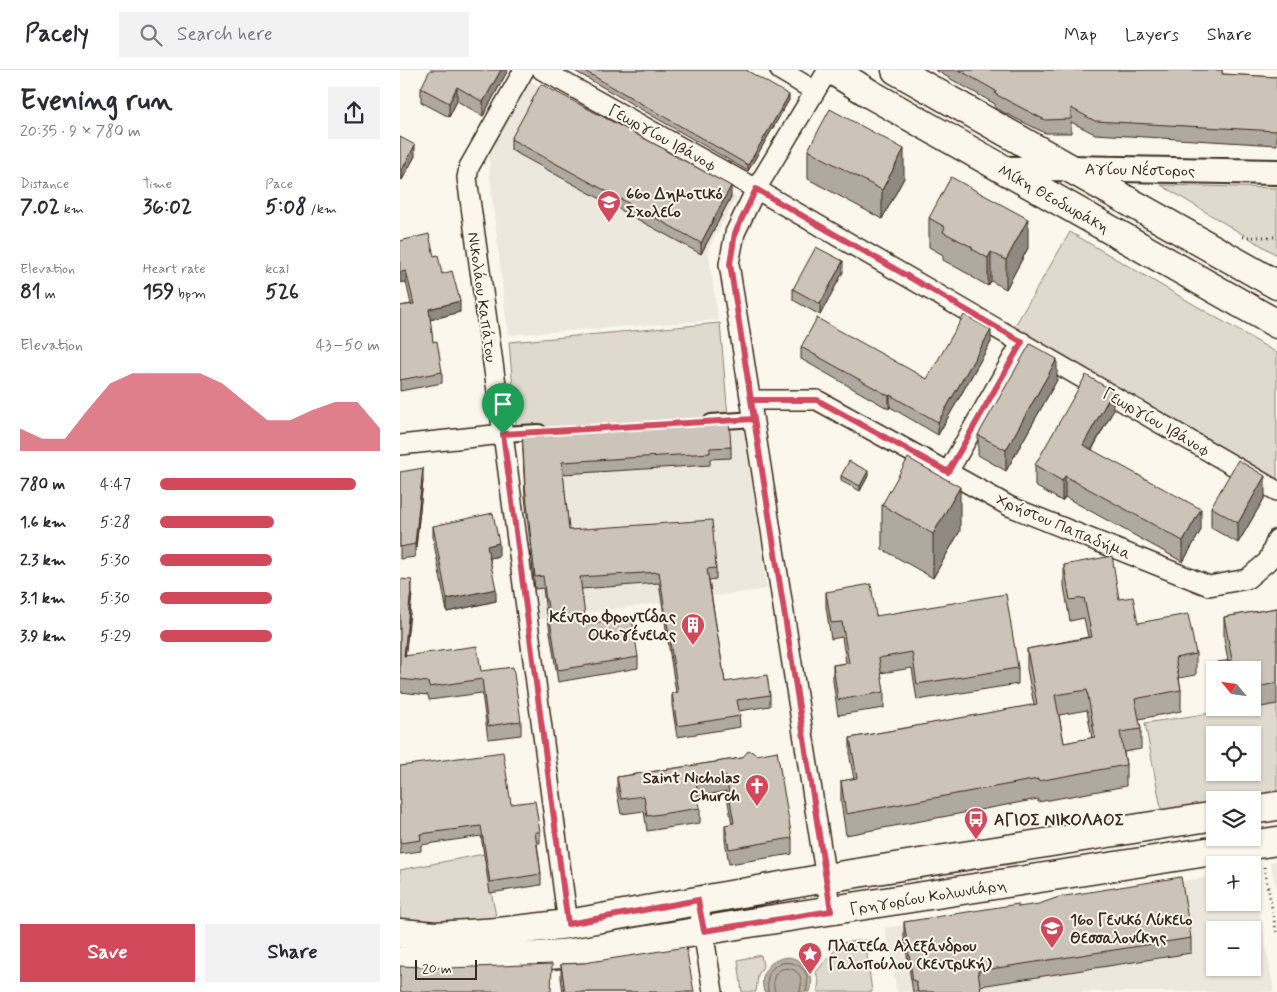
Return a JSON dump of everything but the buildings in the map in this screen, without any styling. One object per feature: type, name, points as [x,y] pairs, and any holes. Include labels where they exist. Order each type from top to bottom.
[{"type":"main road","name":"Μίκη Θεοδωράκη","points":[[832,70],[872,95],[1277,324]]},
{"type":"main road","name":"Μίκη Θεοδωράκη","points":[[896,70],[1277,285]]},
{"type":"main road","points":[[1261,809],[1277,806]]},
{"type":"main road","name":"Γρηγορίου Κολωνιάρη","points":[[400,933],[436,936],[500,932],[568,924],[826,878],[1206,817]]},
{"type":"main road","name":"Γρηγορίου Κολωνιάρη","points":[[400,961],[482,961],[571,953],[1268,842]]},
{"type":"street","name":"Νικολάου Καπάτου","points":[[524,70],[470,167],[467,178],[568,924]]},
{"type":"street","name":"Γεωργίου Ιβάνοφ","points":[[542,70],[756,189],[1277,491]]},
{"type":"street","points":[[780,70],[815,91]]},
{"type":"street","points":[[828,70],[756,189],[735,233],[730,264],[831,911]]},
{"type":"street","name":"Αγίου Νέστορος","points":[[1003,169],[1069,168],[1277,172]]},
{"type":"street","points":[[948,472],[1022,342]]},
{"type":"street","name":"Χρήστου Παπαδήμα","points":[[751,400],[817,400],[1009,506],[1209,586],[1247,579],[1273,563]]},
{"type":"street","points":[[696,423],[754,419]]},
{"type":"street","points":[[400,445],[551,431]]},
{"type":"street","points":[[1273,563],[1277,540]]},
{"type":"street","points":[[698,900],[714,992]]},
{"type":"path","points":[[1268,842],[1277,935]]},
{"type":"shaded area","name":"66ο Δημοτικό Σχολείο","points":[[529,80],[737,197],[708,249],[718,320],[508,335],[490,179],[489,153]]},
{"type":"shaded area","points":[[1161,185],[1277,188],[1277,255]]},
{"type":"shaded area","points":[[1070,232],[1277,353],[1277,481],[1013,329]]},
{"type":"shaded area","points":[[720,323],[728,417],[517,435],[509,342]]},
{"type":"shaded area","points":[[744,425],[767,589],[539,619],[525,497],[522,440]]},
{"type":"shaded area","points":[[1277,703],[1277,806],[1261,802],[1261,791],[1206,791],[1206,817],[1164,824],[1145,723],[1206,714],[1206,716],[1261,716],[1261,705]]},
{"type":"shaded area","points":[[484,854],[499,932],[400,932],[400,870]]},
{"type":"shaded area","points":[[1277,861],[1277,889],[1270,862]]},
{"type":"shaded area","name":"16ο Γενικό Λύκειο Θεσσαλονίκης","points":[[1206,877],[1206,911],[1260,911],[1274,992],[897,992],[885,928]]},
{"type":"shaded area","points":[[865,940],[872,992],[817,992],[819,982],[816,972],[841,943]]},
{"type":"shaded area","points":[[761,955],[763,966],[758,975],[756,992],[742,992],[738,960]]},
{"type":"water","points":[[787,957],[794,958],[808,969],[812,979],[810,992],[764,992],[763,979],[766,968],[775,961]]},
{"type":"place","name":"66ο Δημοτικό Σχολείο","points":[[609,223]]},
{"type":"place","name":"Κέντρο Φροντίδας Οικογένειας","points":[[693,646]]},
{"type":"place","name":"Saint Nicholas Church","points":[[757,807]]},
{"type":"place","name":"ΑΓΙΟΣ ΝΙΚΟΛΑΟΣ","points":[[976,840]]},
{"type":"place","name":"16ο Γενικό Λύκειο Θεσσαλονίκης","points":[[1052,949]]},
{"type":"place","name":"Πλατεία Αλεξάνδρου Γαλοπούλου (κεντρική)","points":[[810,975]]},
{"type":"route","points":[[503,434],[568,924],[698,900],[704,931],[831,911],[754,419],[751,400],[817,400],[948,472],[1022,342],[756,189],[735,233],[730,264],[751,400],[754,419],[503,434]]}]
